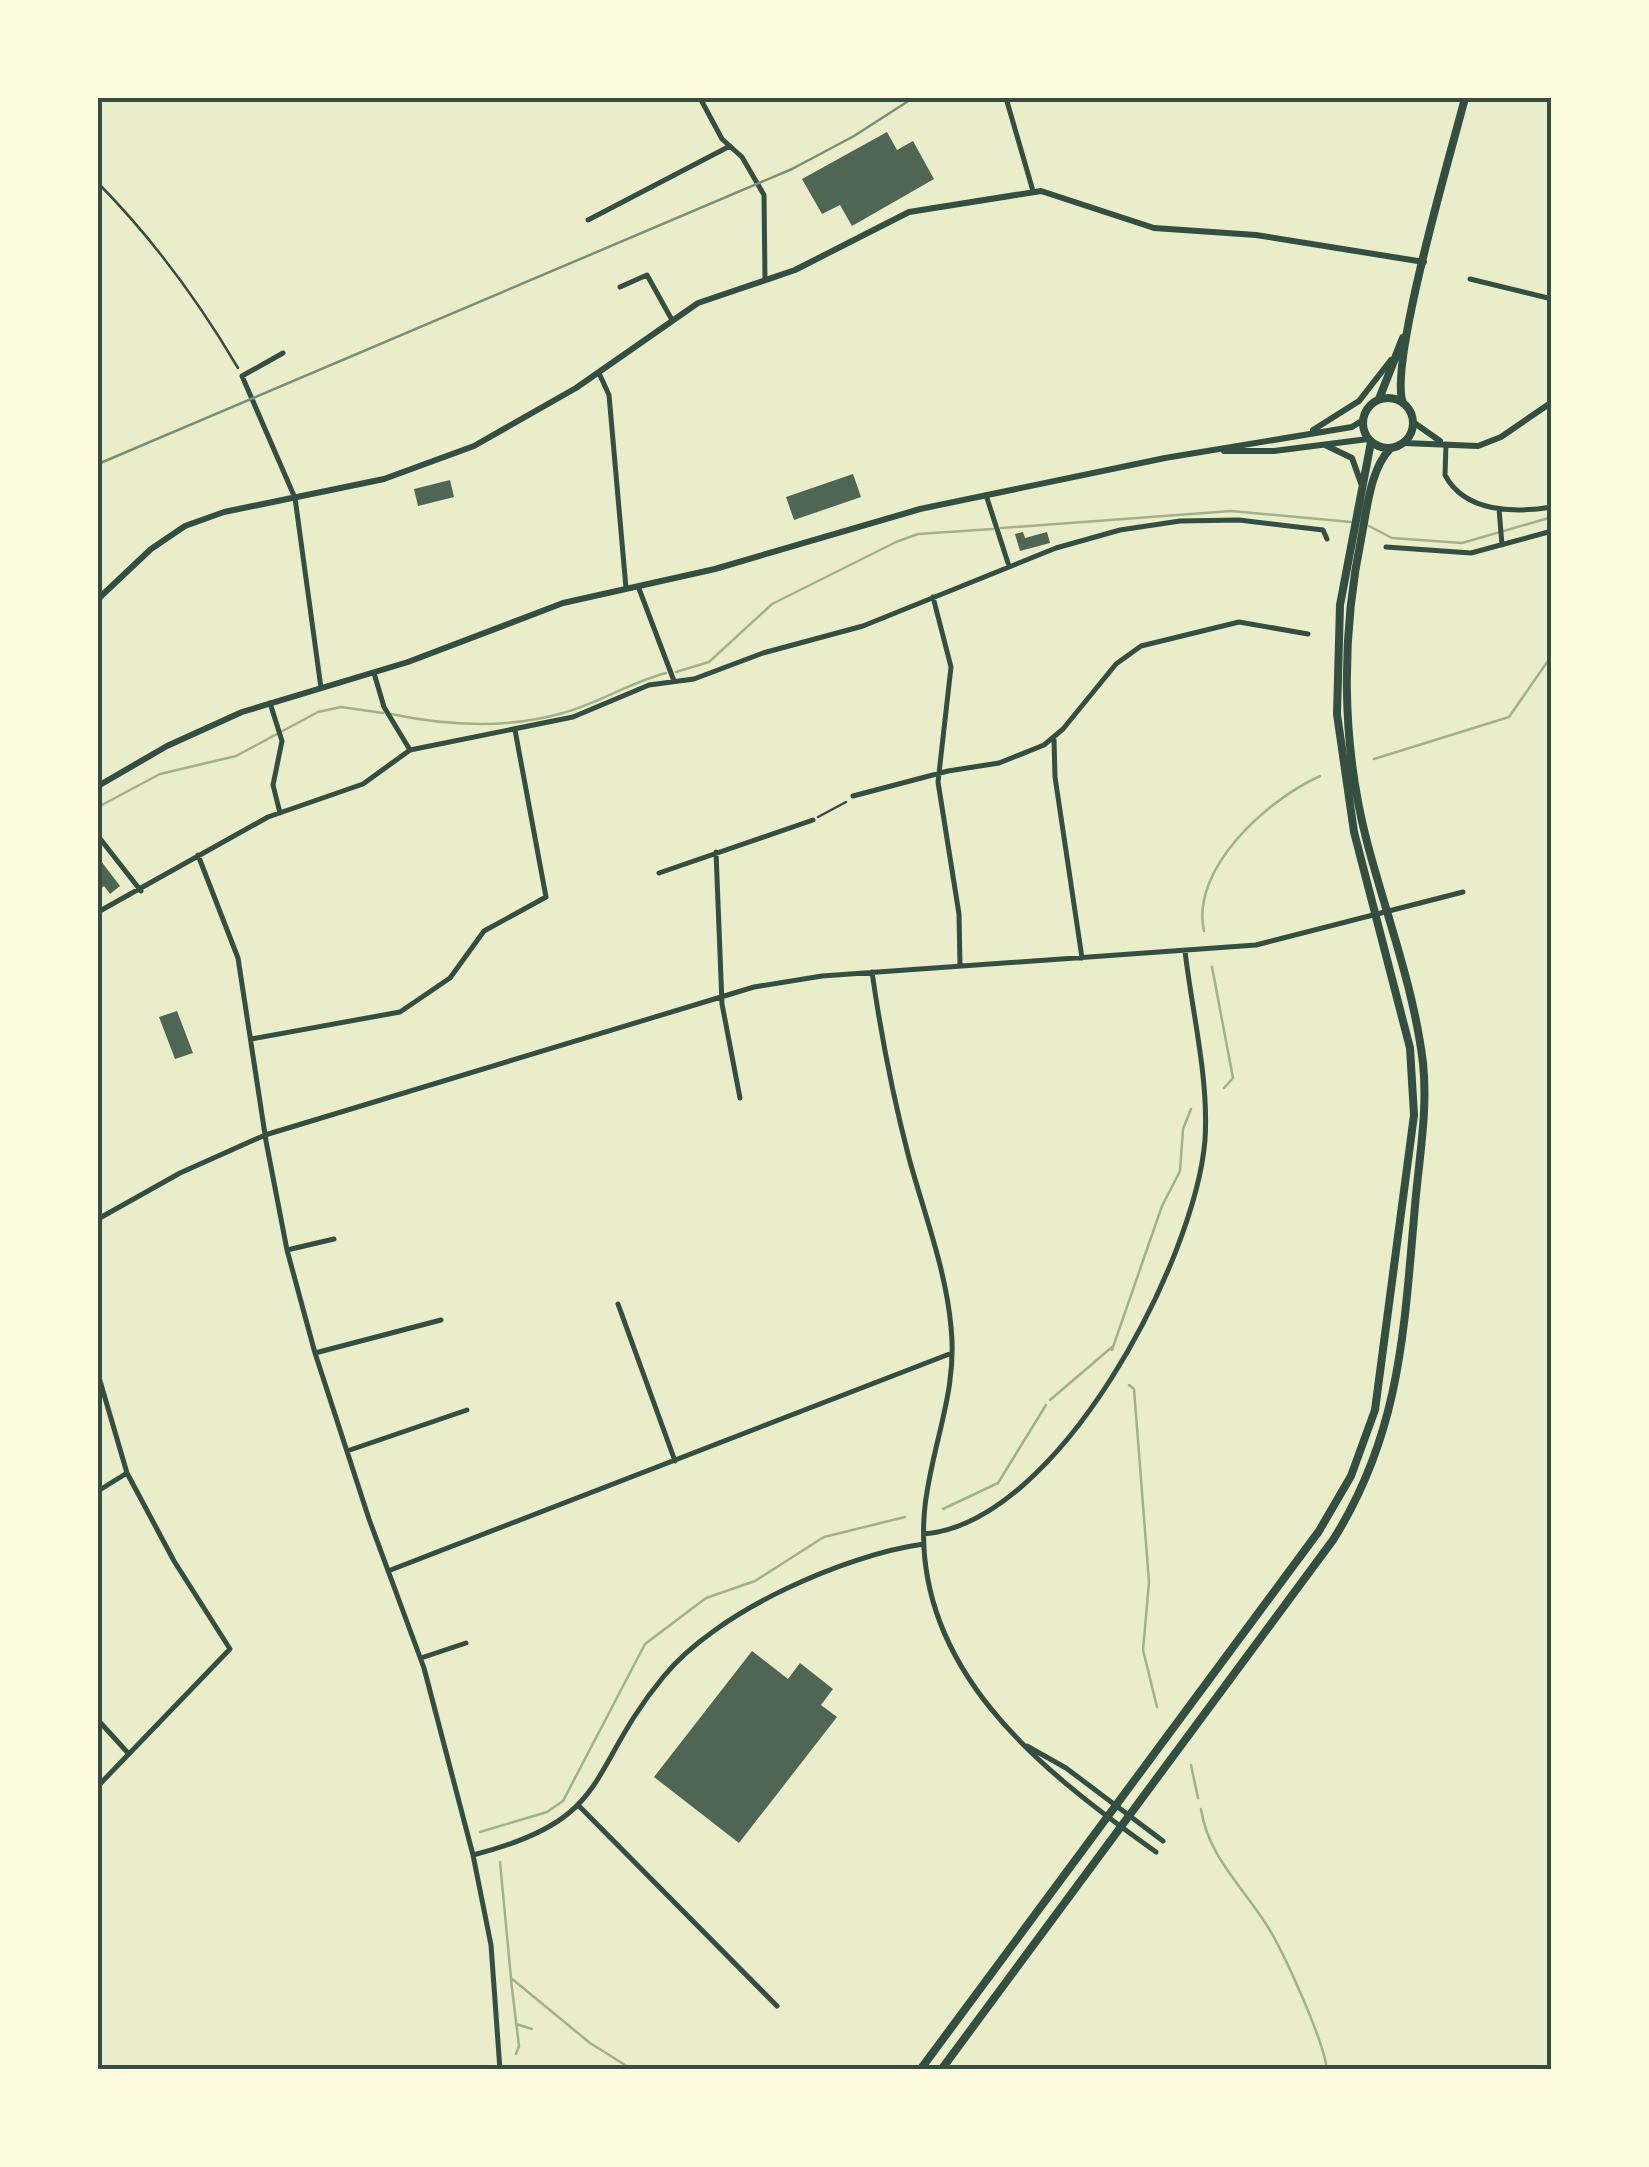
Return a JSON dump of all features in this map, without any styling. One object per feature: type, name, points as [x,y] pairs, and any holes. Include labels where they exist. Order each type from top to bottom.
[{"type":"main road","points":[[920,2070],[1320,1531],[1351,1476],[1370,1425],[1384,1360],[1414,1098],[1407,1031],[1346,790],[1337,714],[1340,605],[1361,516],[1382,458],[1390,448],[1404,443],[1413,422],[1399,389],[1408,324],[1465,98]]},
{"type":"main road","points":[[1361,516],[1361,492],[1371,458],[1363,420],[1379,400],[1408,324]]},
{"type":"main road","points":[[1379,400],[1403,403]]},
{"type":"main road","points":[[1369,440],[1390,448]]},
{"type":"main road","points":[[941,2070],[1333,1540],[1361,1493],[1386,1429],[1406,1308],[1424,1098],[1419,1038],[1358,799],[1347,708],[1357,534]]},
{"type":"street","points":[[700,98],[730,146],[756,176],[764,195],[765,280]]},
{"type":"street","points":[[1006,98],[1033,191]]},
{"type":"street","points":[[588,220],[730,146]]},
{"type":"street","points":[[98,599],[151,549],[185,526],[218,513],[395,476],[460,452],[526,419],[707,298],[810,264],[904,214],[1033,191],[1056,193],[1154,228],[1256,234],[1424,262]]},
{"type":"street","points":[[620,287],[647,275],[672,320]]},
{"type":"street","points":[[1470,279],[1552,298]]},
{"type":"street","points":[[1302,434],[1359,401],[1396,351]]},
{"type":"street","points":[[282,352],[242,376],[294,498],[321,688]]},
{"type":"street","points":[[599,372],[609,394],[626,588]]},
{"type":"street","points":[[1404,443],[1470,447],[1490,442],[1552,402]]},
{"type":"street","points":[[98,786],[177,740],[270,703],[374,672],[513,618],[725,566],[859,524],[1208,451],[1352,427],[1363,420]]},
{"type":"street","points":[[1413,422],[1446,444]]},
{"type":"street","points":[[1208,451],[1274,450],[1369,440]]},
{"type":"street","points":[[1319,444],[1341,449],[1352,458],[1360,472],[1361,492]]},
{"type":"street","points":[[1446,444],[1444,467],[1452,487],[1499,509],[1552,507]]},
{"type":"street","points":[[986,495],[1009,565]]},
{"type":"street","points":[[1499,509],[1500,538]]},
{"type":"street","points":[[98,912],[141,891],[198,854],[280,814],[363,784],[410,750],[573,717],[649,685],[694,679],[763,653],[863,626],[1009,565],[1107,533],[1180,521],[1255,521],[1323,530],[1326,538]]},
{"type":"street","points":[[1386,547],[1467,553],[1500,538],[1552,530]]},
{"type":"street","points":[[638,586],[674,681]]},
{"type":"street","points":[[933,597],[952,679],[939,774],[959,914],[960,966]]},
{"type":"street","points":[[853,796],[998,763],[1054,739],[1116,664],[1141,646],[1240,622],[1308,634]]},
{"type":"street","points":[[374,672],[389,719],[410,750]]},
{"type":"street","points":[[270,703],[282,740],[273,785],[280,814]]},
{"type":"street","points":[[250,1039],[400,1012],[450,978],[484,932],[546,897],[515,730]]},
{"type":"street","points":[[1054,739],[1055,777],[1082,958]]},
{"type":"street","points":[[659,874],[812,820]]},
{"type":"street","points":[[98,836],[141,891]]},
{"type":"street","points":[[716,852],[721,997],[740,1098]]},
{"type":"street","points":[[198,854],[238,958],[265,1135],[288,1250],[315,1354],[421,1659],[473,1855],[491,1945],[500,2070]]},
{"type":"street","points":[[98,1218],[180,1173],[265,1135],[788,980],[1270,943],[1463,892]]},
{"type":"street","points":[[924,1534],[943,1532],[980,1514],[1042,1464],[1120,1366],[1163,1288],[1193,1206],[1205,1139],[1185,951]]},
{"type":"street","points":[[872,972],[901,1126],[947,1301],[952,1353],[950,1396],[928,1486],[924,1544],[929,1589],[952,1653],[982,1700],[1050,1772],[1156,1852]]},
{"type":"street","points":[[288,1250],[334,1239]]},
{"type":"street","points":[[618,1304],[675,1460]]},
{"type":"street","points":[[315,1354],[441,1320]]},
{"type":"street","points":[[388,1570],[952,1353]]},
{"type":"street","points":[[98,1374],[127,1472],[174,1561],[230,1649],[98,1786]]},
{"type":"street","points":[[346,1451],[467,1410]]},
{"type":"street","points":[[98,1491],[127,1472]]},
{"type":"street","points":[[473,1855],[540,1834],[580,1807],[664,1676],[716,1626],[778,1592],[924,1544]]},
{"type":"street","points":[[421,1659],[466,1642]]},
{"type":"street","points":[[98,1720],[128,1754]]},
{"type":"street","points":[[1024,1745],[1163,1841]]},
{"type":"street","points":[[580,1807],[777,2006]]},
{"type":"path","points":[[98,183],[146,232],[206,315],[242,376]]},
{"type":"path","points":[[812,820],[853,796]]},
{"type":"building","points":[[887,132],[897,150],[913,141],[934,179],[852,226],[840,205],[822,214],[802,179]]},
{"type":"building","points":[[853,474],[861,497],[794,520],[786,497]]},
{"type":"building","points":[[450,480],[454,497],[418,506],[414,489]]},
{"type":"building","points":[[1023,532],[1025,538],[1047,532],[1050,543],[1020,551],[1015,534]]},
{"type":"building","points":[[98,857],[120,886],[110,894],[104,886],[98,891]]},
{"type":"building","points":[[177,1011],[193,1053],[175,1059],[159,1017]]},
{"type":"building","points":[[752,1651],[788,1679],[800,1663],[833,1689],[821,1705],[837,1717],[739,1843],[654,1777]]},
{"type":"waterway","points":[[1001,528],[1231,511],[1351,522]]},
{"type":"waterway","points":[[1369,526],[1392,538],[1462,543],[1552,517]]},
{"type":"waterway","points":[[676,672],[709,662],[772,604],[896,542],[918,534],[993,529]]},
{"type":"waterway","points":[[1374,759],[1509,717],[1552,655]]},
{"type":"waterway","points":[[391,714],[456,723],[521,722],[576,709],[666,673]]},
{"type":"waterway","points":[[98,807],[160,774],[236,756],[318,712],[341,707],[383,713]]},
{"type":"waterway","points":[[1204,931],[1203,908],[1209,884],[1237,839],[1278,802],[1320,776]]},
{"type":"waterway","points":[[1212,967],[1233,1078],[1224,1088]]},
{"type":"waterway","points":[[1112,1350],[1162,1206],[1180,1171],[1183,1129],[1191,1109]]},
{"type":"waterway","points":[[1050,1400],[1112,1347]]},
{"type":"waterway","points":[[1129,1385],[1134,1389],[1149,1582],[1143,1650],[1157,1707]]},
{"type":"waterway","points":[[943,1509],[998,1483],[1046,1405]]},
{"type":"waterway","points":[[480,1832],[547,1812],[563,1801],[645,1644],[706,1598],[755,1581],[824,1537],[905,1517]]},
{"type":"waterway","points":[[1191,1765],[1198,1798]]},
{"type":"waterway","points":[[1201,1809],[1218,1856],[1266,1924],[1282,1954],[1311,2018],[1327,2070]]},
{"type":"waterway","points":[[500,1862],[511,1978],[590,2043],[633,2070]]},
{"type":"waterway","points":[[511,1980],[519,2046],[516,2054]]},
{"type":"waterway","points":[[516,2024],[532,2029]]},
{"type":"railway","points":[[98,464],[792,169],[913,98]]}]
